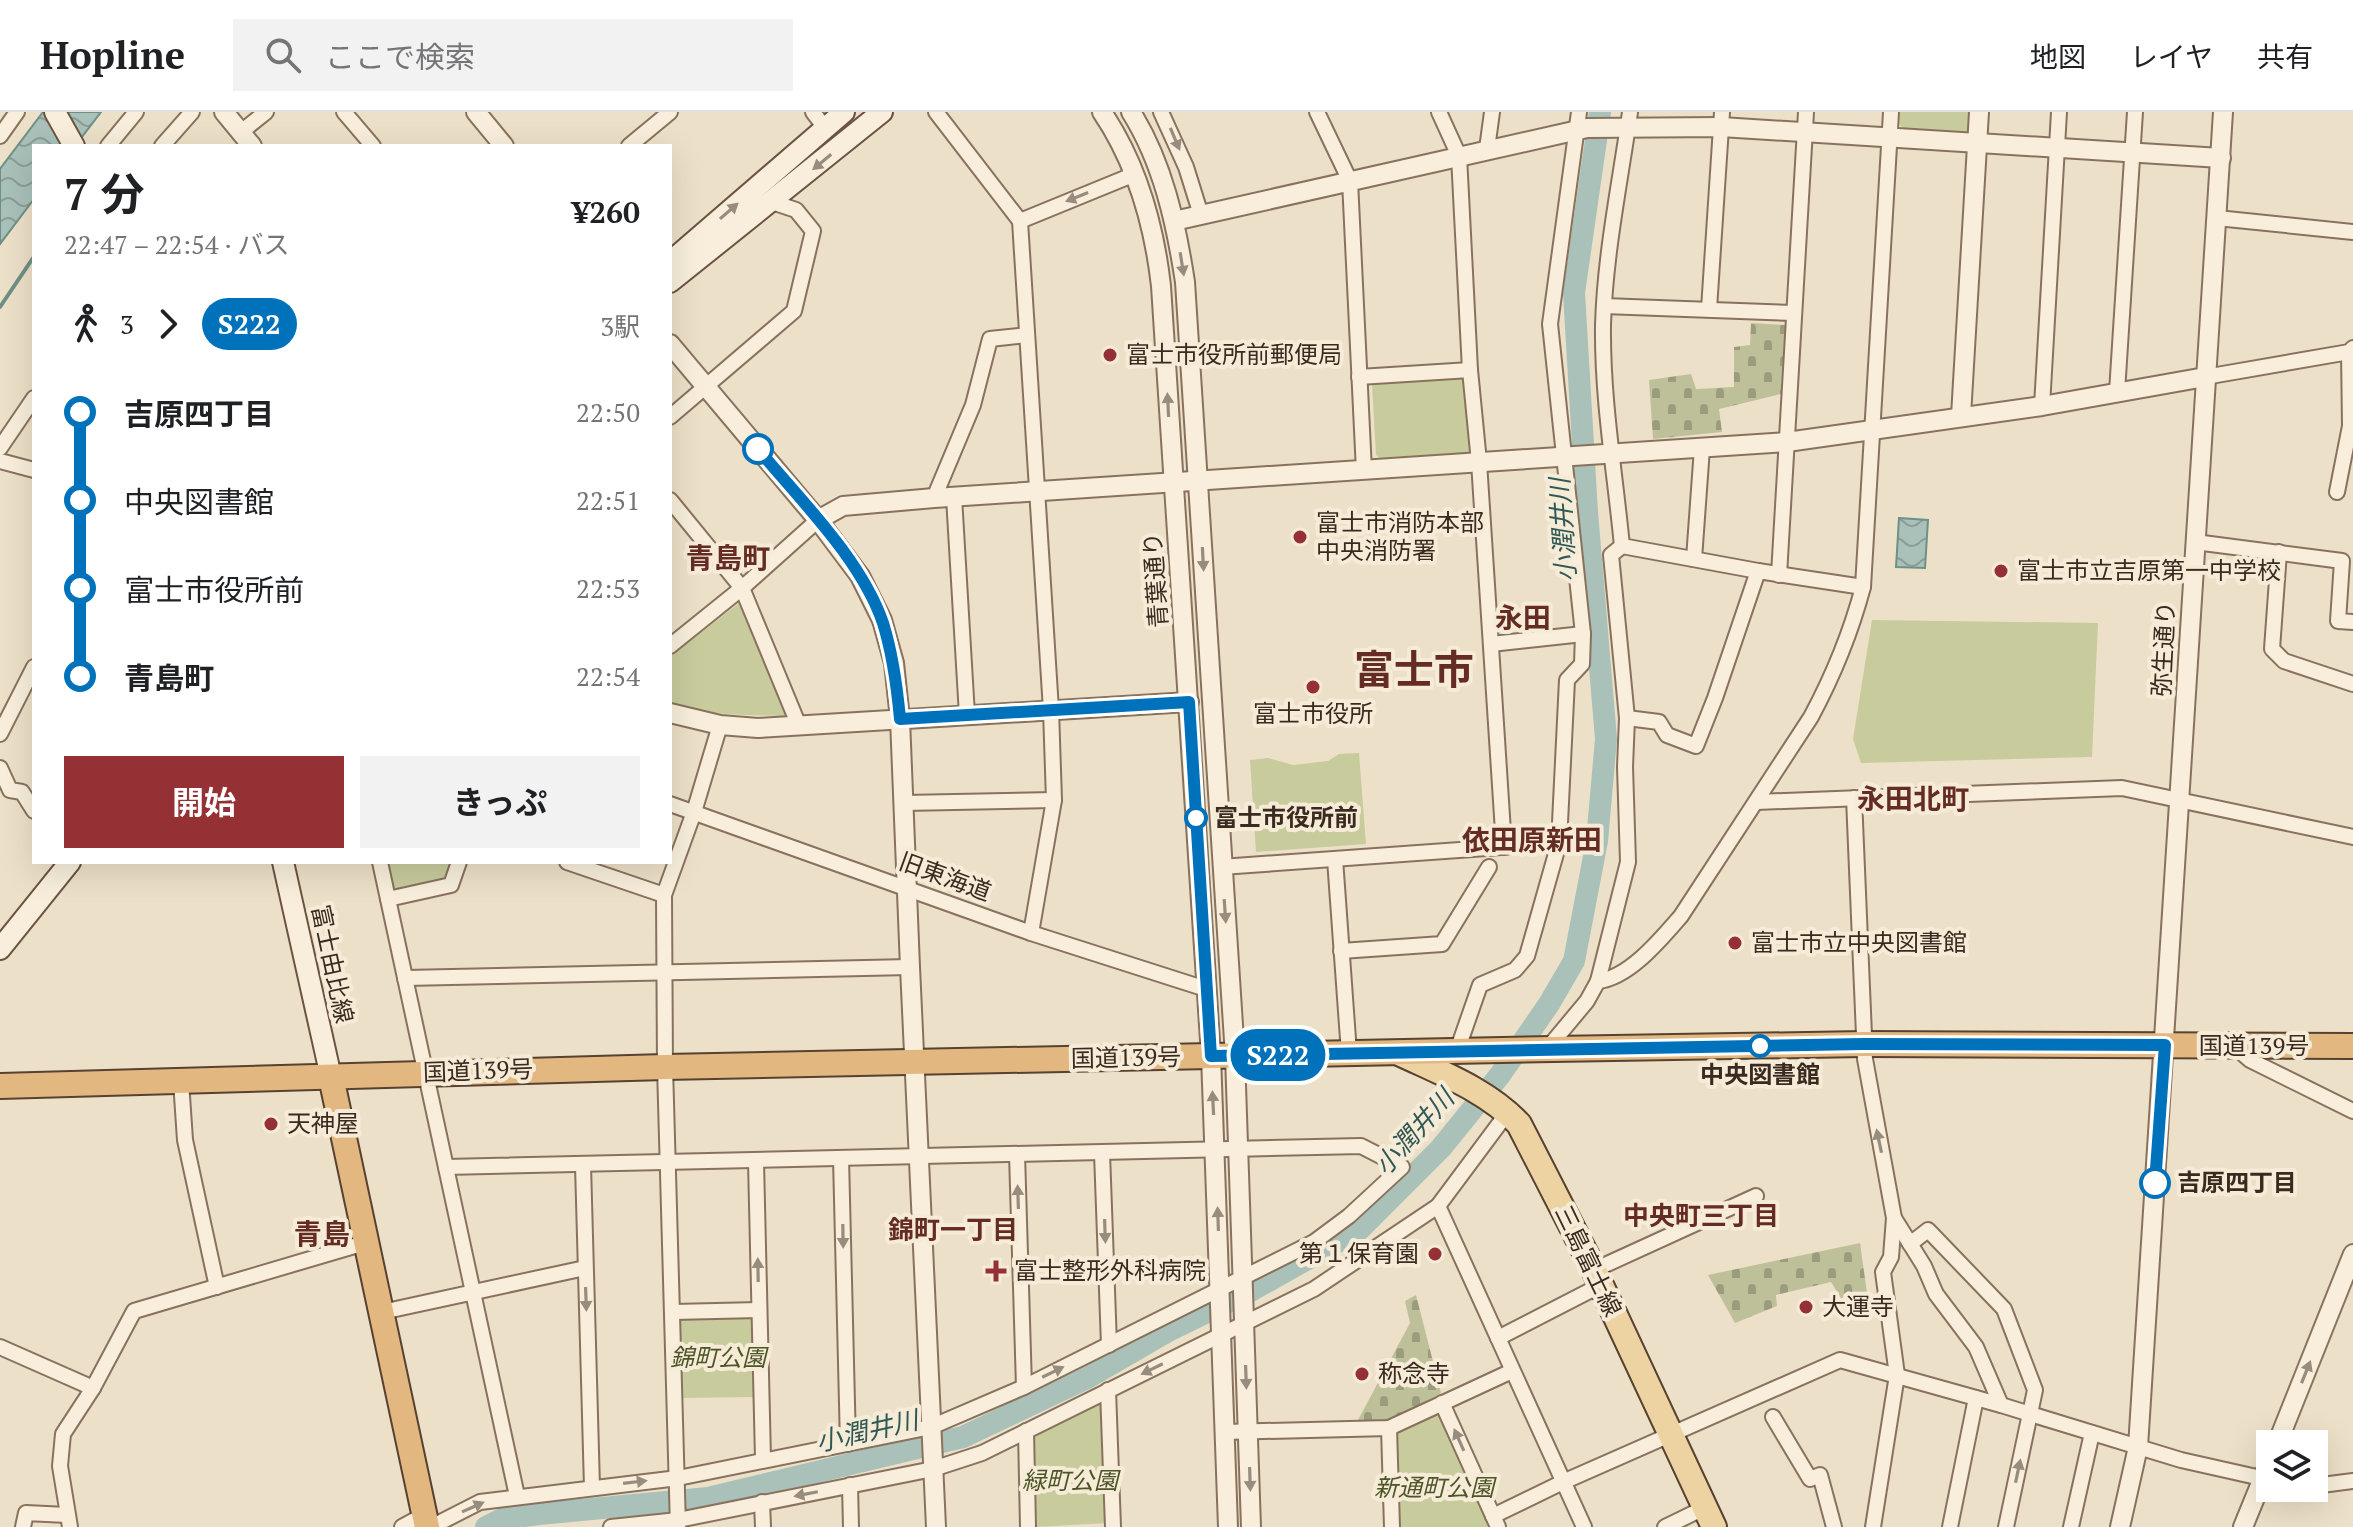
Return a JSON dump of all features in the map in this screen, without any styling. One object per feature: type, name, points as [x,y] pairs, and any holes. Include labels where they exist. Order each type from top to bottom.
[{"type":"highway","name":"国道139号","points":[[0,1086],[426,1072],[1547,1049],[1864,1044],[2353,1046]]},
{"type":"highway","points":[[331,1077],[427,1523]]},
{"type":"main road","points":[[55,112],[73,144]]},
{"type":"main road","points":[[672,260],[819,120],[844,112]]},
{"type":"main road","points":[[672,280],[882,112]]},
{"type":"main road","points":[[0,928],[51,864]]},
{"type":"main road","points":[[0,949],[68,864]]},
{"type":"main road","name":"富士由比線","points":[[283,864],[331,1077]]},
{"type":"main road","name":"三島富士線","points":[[1399,1053],[1494,1102],[1526,1135],[1709,1517]]},
{"type":"street","points":[[0,136],[17,112]]},
{"type":"street","points":[[110,144],[136,112]]},
{"type":"street","points":[[164,144],[192,112]]},
{"type":"street","points":[[224,112],[242,141],[266,112]]},
{"type":"street","points":[[344,112],[371,144]]},
{"type":"street","points":[[476,112],[502,144]]},
{"type":"street","points":[[631,144],[670,112]]},
{"type":"street","points":[[936,112],[1020,221],[1054,800],[1031,933]]},
{"type":"street","name":"青葉通り","points":[[1102,112],[1135,174],[1149,211],[1157,251],[1206,989],[1223,1056]]},
{"type":"street","name":"青葉通り","points":[[1132,112],[1161,177],[1174,221],[1185,282],[1221,867],[1223,1056]]},
{"type":"street","points":[[1161,112],[1186,167],[1201,215]]},
{"type":"street","points":[[1317,112],[1350,181],[1364,471]]},
{"type":"street","points":[[1439,112],[1459,156],[1470,370],[1479,462],[1504,847]]},
{"type":"street","points":[[1487,149],[1492,112]]},
{"type":"street","points":[[1779,575],[1806,112]]},
{"type":"street","points":[[1598,981],[1616,977],[1659,942],[1681,916],[1757,802],[1826,689],[1856,613],[1863,587],[1891,112]]},
{"type":"street","points":[[1961,416],[1979,112]]},
{"type":"street","points":[[2042,406],[2059,112]]},
{"type":"street","points":[[2117,392],[2135,112]]},
{"type":"street","name":"弥生通り","points":[[2120,1527],[2138,1447],[2223,112]]},
{"type":"street","points":[[1709,309],[1721,120]]},
{"type":"street","points":[[1174,221],[1459,156],[1581,123],[1721,120],[1805,132],[2221,158]]},
{"type":"street","points":[[1457,1051],[1480,985],[1515,970],[1527,956],[1559,843],[1567,680],[1582,664],[1583,634],[1550,324],[1581,123]]},
{"type":"street","points":[[1622,546],[1604,374],[1604,306],[1625,123]]},
{"type":"street","points":[[1161,177],[1186,167]]},
{"type":"street","points":[[1020,221],[1135,174]]},
{"type":"street","points":[[796,210],[797,182]]},
{"type":"street","points":[[672,415],[794,311],[813,231],[796,210],[772,202]]},
{"type":"street","points":[[2217,218],[2353,232]]},
{"type":"street","points":[[1604,306],[1793,313]]},
{"type":"street","points":[[934,498],[973,405],[990,339],[1027,335]]},
{"type":"street","points":[[672,346],[818,520],[860,576],[882,620],[894,663],[909,889],[936,1527]]},
{"type":"street","points":[[672,644],[742,588],[818,520],[843,506],[1787,442],[2042,406],[2351,350],[2351,427],[2337,492]]},
{"type":"street","points":[[1359,377],[1470,370]]},
{"type":"street","points":[[0,448],[32,401]]},
{"type":"street","points":[[1694,559],[1702,448]]},
{"type":"street","points":[[0,461],[32,469]]},
{"type":"street","points":[[954,497],[967,715]]},
{"type":"street","points":[[672,502],[742,588],[799,726]]},
{"type":"street","points":[[2195,542],[2342,561],[2338,621],[2353,622]]},
{"type":"street","points":[[1547,1049],[1587,1001],[1598,981],[1628,862],[1625,791],[1627,718],[1611,555],[1622,546],[1863,587]]},
{"type":"street","points":[[2279,552],[2272,649],[2284,661],[2353,684]]},
{"type":"street","points":[[1627,718],[1659,722],[1667,735],[1696,746],[1758,571]]},
{"type":"street","points":[[1491,644],[1583,634]]},
{"type":"street","points":[[0,734],[32,671]]},
{"type":"street","points":[[672,713],[720,725],[799,726],[1189,702]]},
{"type":"street","points":[[678,1523],[665,1067],[664,895],[694,812],[720,725]]},
{"type":"street","points":[[0,768],[10,790],[22,792],[32,808]]},
{"type":"street","points":[[1757,802],[2122,788],[2353,837]]},
{"type":"street","points":[[1854,798],[1864,1044],[1894,1218],[1891,1257],[1883,1272],[1897,1375],[1873,1527]]},
{"type":"street","points":[[904,803],[1054,800]]},
{"type":"street","name":"旧東海道","points":[[672,805],[1031,933],[1206,989]]},
{"type":"street","points":[[1221,867],[1559,843]]},
{"type":"street","points":[[1335,859],[1349,1053]]},
{"type":"street","points":[[380,864],[517,1496]]},
{"type":"street","points":[[388,899],[451,885],[458,864]]},
{"type":"street","points":[[573,864],[664,895]]},
{"type":"street","points":[[1341,951],[1442,944],[1489,867]]},
{"type":"street","points":[[405,978],[910,967]]},
{"type":"street","points":[[2233,1046],[2250,1060],[2353,1111]]},
{"type":"street","points":[[1223,1056],[1239,1150],[1251,1527]]},
{"type":"street","points":[[1223,1056],[1216,1151],[1228,1527]]},
{"type":"street","points":[[181,1081],[185,1140],[217,1287]]},
{"type":"street","points":[[611,1527],[678,1523],[762,1502],[933,1469],[982,1453],[1314,1289],[1438,1206],[1494,1102]]},
{"type":"street","points":[[402,1527],[427,1523],[480,1502],[678,1478],[931,1427],[1024,1387],[1314,1242],[1349,1216],[1402,1167],[1361,1146],[446,1167]]},
{"type":"street","points":[[1102,1153],[1109,1345]]},
{"type":"street","points":[[1017,1154],[1024,1387]]},
{"type":"street","points":[[841,1158],[848,1444]]},
{"type":"street","points":[[756,1162],[763,1459]]},
{"type":"street","points":[[583,1165],[592,1487]]},
{"type":"street","points":[[1498,1338],[1597,1278],[1756,1196]]},
{"type":"street","points":[[1438,1206],[1584,1527]]},
{"type":"street","points":[[1894,1218],[1924,1266],[1936,1294],[1976,1347],[2001,1405]]},
{"type":"street","points":[[1910,1244],[1928,1230],[2004,1309],[2035,1390],[2006,1527]]},
{"type":"street","points":[[23,1527],[26,1513],[68,1521],[60,1466],[63,1434],[93,1388],[134,1311],[368,1242]]},
{"type":"street","points":[[2283,1430],[2353,1254]]},
{"type":"street","points":[[382,1312],[585,1268]]},
{"type":"street","points":[[673,1312],[759,1310]]},
{"type":"street","points":[[0,1347],[93,1388]]},
{"type":"street","points":[[1442,1403],[1496,1522],[1563,1482],[1840,1360],[2181,1460],[2256,1471]]},
{"type":"street","points":[[1225,1432],[1389,1428],[1512,1371]]},
{"type":"street","points":[[1108,1390],[1113,1527]]},
{"type":"street","points":[[1950,1527],[1976,1398]]},
{"type":"street","points":[[1773,1417],[1810,1479],[1820,1475],[1834,1527]]},
{"type":"street","points":[[1389,1428],[1392,1527]]},
{"type":"street","points":[[1026,1431],[1028,1527]]},
{"type":"street","points":[[2071,1527],[2092,1433]]},
{"type":"street","points":[[2328,1484],[2353,1481]]},
{"type":"street","points":[[850,1485],[851,1527]]},
{"type":"street","points":[[2243,1527],[2256,1499]]},
{"type":"street","points":[[762,1502],[763,1527]]},
{"type":"street","points":[[1665,1527],[1709,1517]]},
{"type":"green space","points":[[1900,112],[1971,112],[1970,128],[1963,134],[1905,130],[1899,124]]},
{"type":"green space","points":[[1751,323],[1785,325],[1781,394],[1719,409],[1722,432],[1653,439],[1649,380],[1691,374],[1696,389],[1734,387],[1734,347],[1750,345]]},
{"type":"green space","points":[[1463,377],[1469,382],[1473,448],[1467,454],[1381,459],[1376,455],[1372,386],[1376,382]]},
{"type":"green space","points":[[739,603],[743,605],[788,716],[714,713],[672,705],[672,655]]},
{"type":"green space","points":[[1872,620],[2098,623],[2092,757],[1861,763],[1853,739]]},
{"type":"green space","points":[[1359,753],[1366,844],[1256,852],[1250,760],[1268,758],[1293,765],[1328,761],[1339,754]]},
{"type":"green space","points":[[388,864],[452,864],[448,879],[400,891],[394,888]]},
{"type":"green space","points":[[1860,1243],[1867,1293],[1842,1300],[1831,1282],[1776,1295],[1777,1306],[1735,1323],[1708,1275]]},
{"type":"green space","points":[[1416,1295],[1441,1393],[1390,1422],[1362,1424],[1358,1420],[1410,1323],[1405,1301]]},
{"type":"green space","name":"錦町公園","points":[[751,1314],[755,1318],[756,1397],[681,1398],[679,1319],[683,1315]]},
{"type":"green space","name":"緑町公園","points":[[1100,1402],[1105,1407],[1109,1523],[1035,1527],[1032,1438],[1035,1433]]},
{"type":"green space","name":"新通町公園","points":[[1435,1412],[1441,1413],[1492,1527],[1399,1527],[1396,1432]]},
{"type":"water","points":[[43,112],[101,112],[77,144],[32,144],[32,202],[0,244],[0,169]]},
{"type":"water","points":[[1899,518],[1928,520],[1925,568],[1896,567]]},
{"type":"waterway","name":"小潤井川","points":[[486,1527],[502,1519],[539,1514],[708,1498],[963,1437],[1089,1377],[1170,1330],[1254,1289],[1359,1230],[1441,1148],[1500,1075],[1549,1004],[1574,961],[1597,841],[1606,739],[1587,512],[1574,293],[1600,112]]},
{"type":"waterway","points":[[0,307],[32,259]]},
{"type":"bus line","name":"S222","points":[[758,449],[860,576],[882,620],[894,663],[900,719],[1189,702],[1211,1056],[1864,1044],[2165,1045],[2155,1183]]},
{"type":"place","name":"富士市役所前郵便局","points":[[1110,355]]},
{"type":"place","name":"富士市消防本部 中央消防署","points":[[1300,537]]},
{"type":"place","name":"富士市立吉原第一中学校","points":[[2001,571]]},
{"type":"place","name":"富士市役所","points":[[1313,687]]},
{"type":"place","name":"富士市役所前","points":[[1196,818]]},
{"type":"place","name":"富士市立中央図書館","points":[[1735,943]]},
{"type":"place","name":"中央図書館","points":[[1760,1046]]},
{"type":"place","name":"天神屋","points":[[271,1124]]},
{"type":"place","name":"吉原四丁目","points":[[2155,1183]]},
{"type":"place","name":"第１保育園","points":[[1435,1254]]},
{"type":"place","name":"富士整形外科病院","points":[[996,1271]]},
{"type":"place","name":"大運寺","points":[[1806,1307]]},
{"type":"place","name":"称念寺","points":[[1362,1374]]},
{"type":"district","name":"青島町","points":[[728,558]]},
{"type":"district","name":"永田","points":[[1523,618]]},
{"type":"district","name":"富士市","points":[[1414,670]]},
{"type":"district","name":"永田北町","points":[[1913,799]]},
{"type":"district","name":"依田原新田","points":[[1532,840]]},
{"type":"district","name":"中央町三丁目","points":[[1701,1216]]},
{"type":"district","name":"錦町一丁目","points":[[953,1230]]},
{"type":"district","name":"青島","points":[[322,1234]]}]
